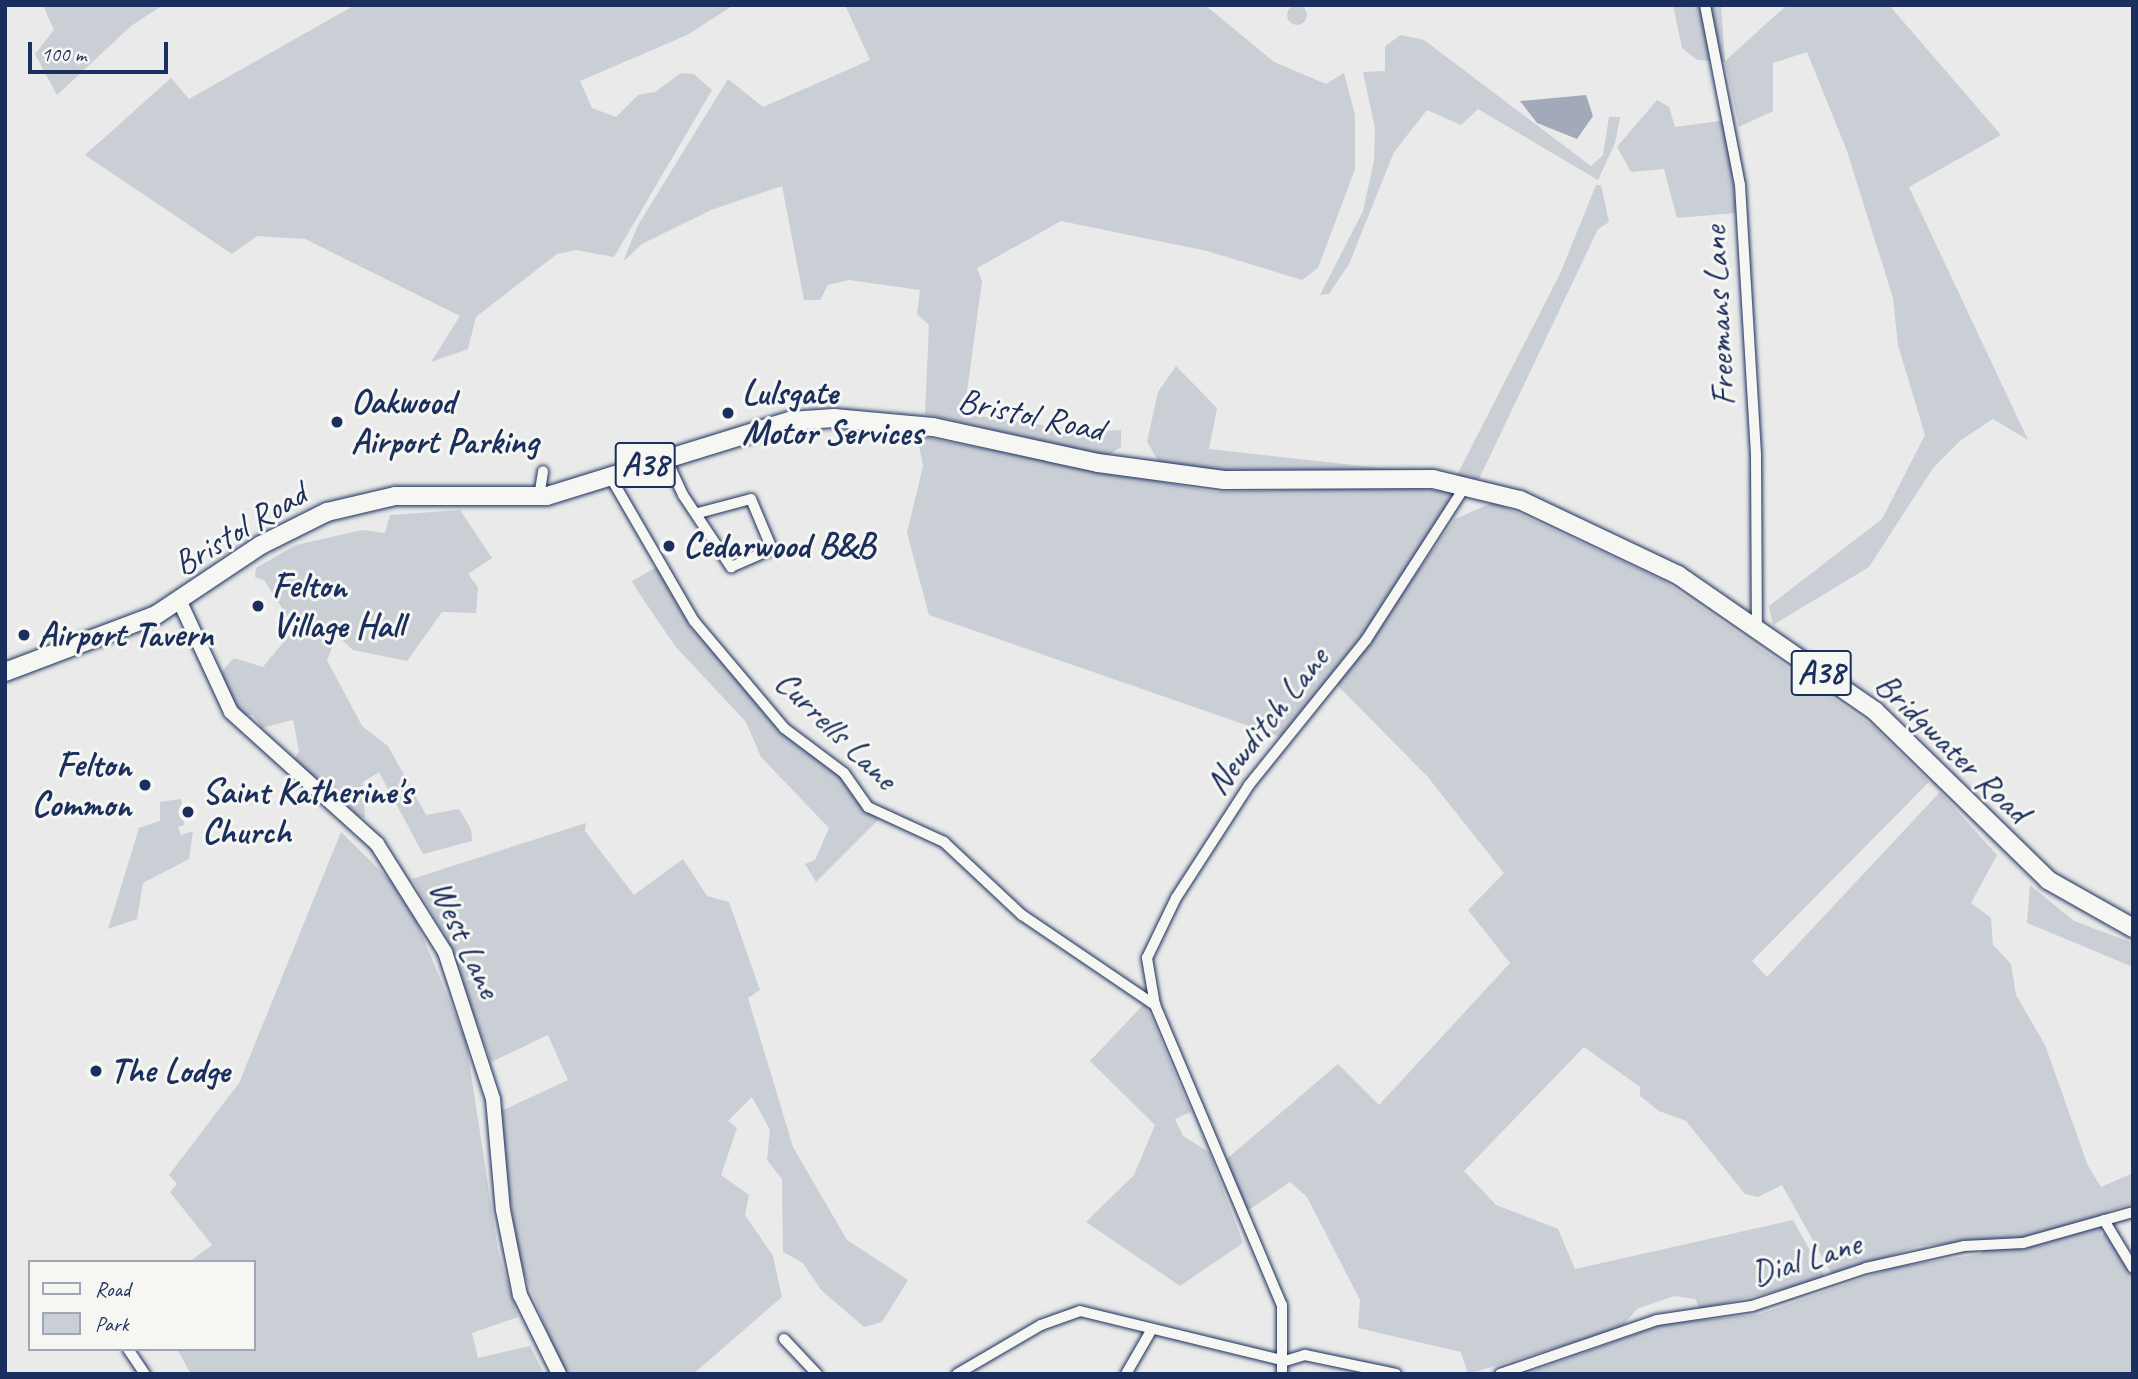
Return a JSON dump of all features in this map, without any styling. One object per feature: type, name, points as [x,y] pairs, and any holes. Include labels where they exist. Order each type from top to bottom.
[{"type":"highway","name":"Bristol Road","points":[[5,672],[180,602],[261,545],[362,501],[539,497],[611,478],[760,426],[834,418],[933,427],[1098,463],[1212,479],[1466,485]]},
{"type":"highway","name":"Bridgwater Road","points":[[1466,485],[1576,524],[1678,575],[1875,711],[2048,880],[2133,928]]},
{"type":"street","name":"Freemans Lane","points":[[1705,5],[1740,185],[1756,454],[1756,628]]},
{"type":"street","points":[[666,457],[698,513],[731,568],[772,549],[751,499],[698,513]]},
{"type":"street","points":[[539,497],[543,471]]},
{"type":"street","name":"Currells Lane","points":[[611,478],[694,621],[784,728],[844,773],[868,807],[944,842],[1023,915],[1155,1005]]},
{"type":"street","name":"Newditch Lane","points":[[1282,1374],[1285,1361],[1282,1305],[1155,1005],[1147,958],[1176,898],[1249,785],[1366,640],[1466,485]]},
{"type":"street","name":"West Lane","points":[[180,602],[195,630],[216,690],[244,727],[377,844],[429,921],[486,1068],[520,1295],[559,1374]]},
{"type":"street","name":"Dial Lane","points":[[1500,1374],[1657,1320],[1752,1306],[1866,1268],[1964,1246],[2023,1243],[2133,1212]]},
{"type":"street","points":[[2104,1220],[2133,1268]]},
{"type":"street","points":[[957,1374],[1066,1313],[1093,1312],[1285,1361],[1305,1354],[1396,1374]]},
{"type":"street","points":[[1126,1374],[1152,1329]]},
{"type":"street","points":[[784,1339],[817,1374]]},
{"type":"street","points":[[129,1351],[145,1374]]},
{"type":"green space","points":[[43,5],[163,5],[131,26],[57,95],[35,54],[54,30]]},
{"type":"green space","points":[[355,5],[734,5],[687,35],[580,81],[592,108],[616,117],[638,95],[655,92],[681,73],[694,74],[712,90],[614,257],[576,250],[557,254],[476,317],[468,349],[431,362],[460,316],[305,239],[257,236],[232,254],[85,155],[171,78],[189,99]]},
{"type":"green space","points":[[845,5],[1205,5],[1274,62],[1326,84],[1344,73],[1355,115],[1355,169],[1318,268],[1302,280],[1207,251],[1061,221],[977,268],[982,281],[964,414],[1093,432],[1121,430],[1121,447],[1107,456],[925,414],[929,325],[917,314],[920,290],[849,280],[828,285],[820,300],[804,300],[782,186],[711,210],[642,244],[623,262],[638,225],[728,79],[763,107],[870,60]]},
{"type":"green space","points":[[1297,5],[1304,8],[1307,15],[1304,22],[1297,25],[1290,22],[1287,15],[1290,8]]},
{"type":"green space","points":[[1673,5],[1721,5],[1725,61],[1787,5],[1889,5],[2001,135],[1909,187],[2028,440],[1993,419],[1961,440],[1933,468],[1869,567],[1773,625],[1769,606],[1882,519],[1925,435],[1898,345],[1893,298],[1847,151],[1807,52],[1773,63],[1773,111],[1739,127],[1725,62],[1697,60],[1682,48]]},
{"type":"green space","points":[[1401,35],[1424,40],[1591,166],[1603,155],[1609,117],[1620,117],[1615,143],[1598,180],[1478,109],[1461,125],[1427,110],[1394,152],[1349,264],[1329,294],[1320,295],[1363,211],[1374,161],[1375,128],[1363,72],[1385,71],[1385,46]]},
{"type":"green space","points":[[1657,100],[1669,107],[1675,127],[1727,120],[1736,213],[1677,218],[1664,169],[1631,172],[1617,147]]},
{"type":"green space","points":[[1596,185],[1601,185],[1609,222],[1598,229],[1479,479],[1456,477],[1560,274]]},
{"type":"green space","points":[[1176,366],[1217,408],[1209,449],[1407,471],[1231,472],[1159,462],[1147,442],[1158,392]]},
{"type":"green space","points":[[917,436],[1215,492],[1407,487],[1456,493],[1383,609],[1281,737],[929,615],[907,533],[923,466]]},
{"type":"green space","points":[[1494,502],[1662,580],[1873,726],[1929,782],[1752,961],[1767,977],[1940,792],[1997,855],[1971,903],[1991,918],[1993,945],[2011,964],[2016,995],[2045,1045],[2088,1166],[2101,1187],[2133,1173],[2133,1203],[2108,1211],[2100,1236],[2105,1233],[2133,1277],[2133,1374],[1525,1374],[1663,1324],[1760,1314],[1895,1267],[1980,1254],[1995,1240],[1919,1246],[1833,1276],[1782,1185],[1758,1197],[1745,1194],[1686,1121],[1659,1111],[1640,1096],[1640,1087],[1584,1047],[1464,1171],[1496,1205],[1558,1229],[1575,1269],[1793,1220],[1826,1279],[1700,1309],[1695,1299],[1674,1296],[1637,1309],[1621,1328],[1468,1374],[1461,1352],[1358,1328],[1360,1300],[1307,1197],[1290,1182],[1244,1213],[1223,1162],[1338,1064],[1379,1105],[1510,963],[1468,910],[1504,873],[1427,776],[1337,685],[1455,519]]},
{"type":"green space","points":[[460,510],[492,558],[468,574],[478,587],[476,613],[442,612],[407,661],[353,650],[337,635],[327,660],[362,726],[388,746],[426,815],[459,809],[471,829],[472,841],[423,854],[379,772],[363,782],[365,818],[356,815],[291,765],[299,751],[293,720],[262,728],[253,715],[244,715],[221,686],[223,670],[234,658],[263,667],[295,628],[264,580],[255,577],[256,568],[296,545],[362,530],[385,533],[390,515]]},
{"type":"green space","points":[[657,567],[690,627],[772,718],[841,775],[880,818],[816,882],[805,864],[815,860],[829,828],[761,757],[746,722],[675,646],[639,593],[632,581]]},
{"type":"green space","points":[[181,799],[184,825],[178,827],[181,835],[193,831],[189,859],[143,883],[137,919],[108,929],[139,828],[160,821],[160,802]]},
{"type":"green space","points":[[586,823],[585,831],[634,895],[683,859],[707,896],[729,902],[760,990],[748,998],[793,1147],[847,1240],[908,1280],[882,1322],[864,1327],[821,1290],[803,1263],[783,1252],[782,1179],[767,1160],[770,1130],[752,1097],[728,1121],[737,1128],[721,1175],[749,1195],[745,1215],[773,1256],[782,1297],[693,1374],[568,1374],[556,1353],[518,1258],[499,1112],[568,1080],[548,1035],[491,1062],[447,939],[412,879]]},
{"type":"green space","points":[[341,832],[391,881],[417,923],[466,1041],[498,1250],[518,1317],[472,1333],[478,1358],[530,1346],[544,1374],[191,1374],[178,1351],[256,1351],[256,1260],[192,1260],[212,1245],[170,1192],[177,1184],[169,1175],[239,1083]]},
{"type":"green space","points":[[2030,885],[2074,921],[2133,943],[2133,967],[2027,923]]},
{"type":"green space","points":[[1145,1003],[1191,1112],[1175,1119],[1183,1136],[1209,1152],[1243,1243],[1180,1286],[1086,1222],[1134,1175],[1155,1125],[1090,1061]]},
{"type":"water","points":[[1586,95],[1593,116],[1577,139],[1537,123],[1520,101]]},
{"type":"place","name":"Lulsgate Motor Services","points":[[728,413]]},
{"type":"place","name":"Oakwood Airport Parking","points":[[337,422]]},
{"type":"place","name":"Cedarwood B&B","points":[[669,546]]},
{"type":"place","name":"Felton Village Hall","points":[[258,606]]},
{"type":"place","name":"Airport Tavern","points":[[24,635]]},
{"type":"place","name":"Felton Common","points":[[145,785]]},
{"type":"place","name":"Saint Katherine's Church","points":[[188,812]]},
{"type":"place","name":"The Lodge","points":[[96,1071]]}]
